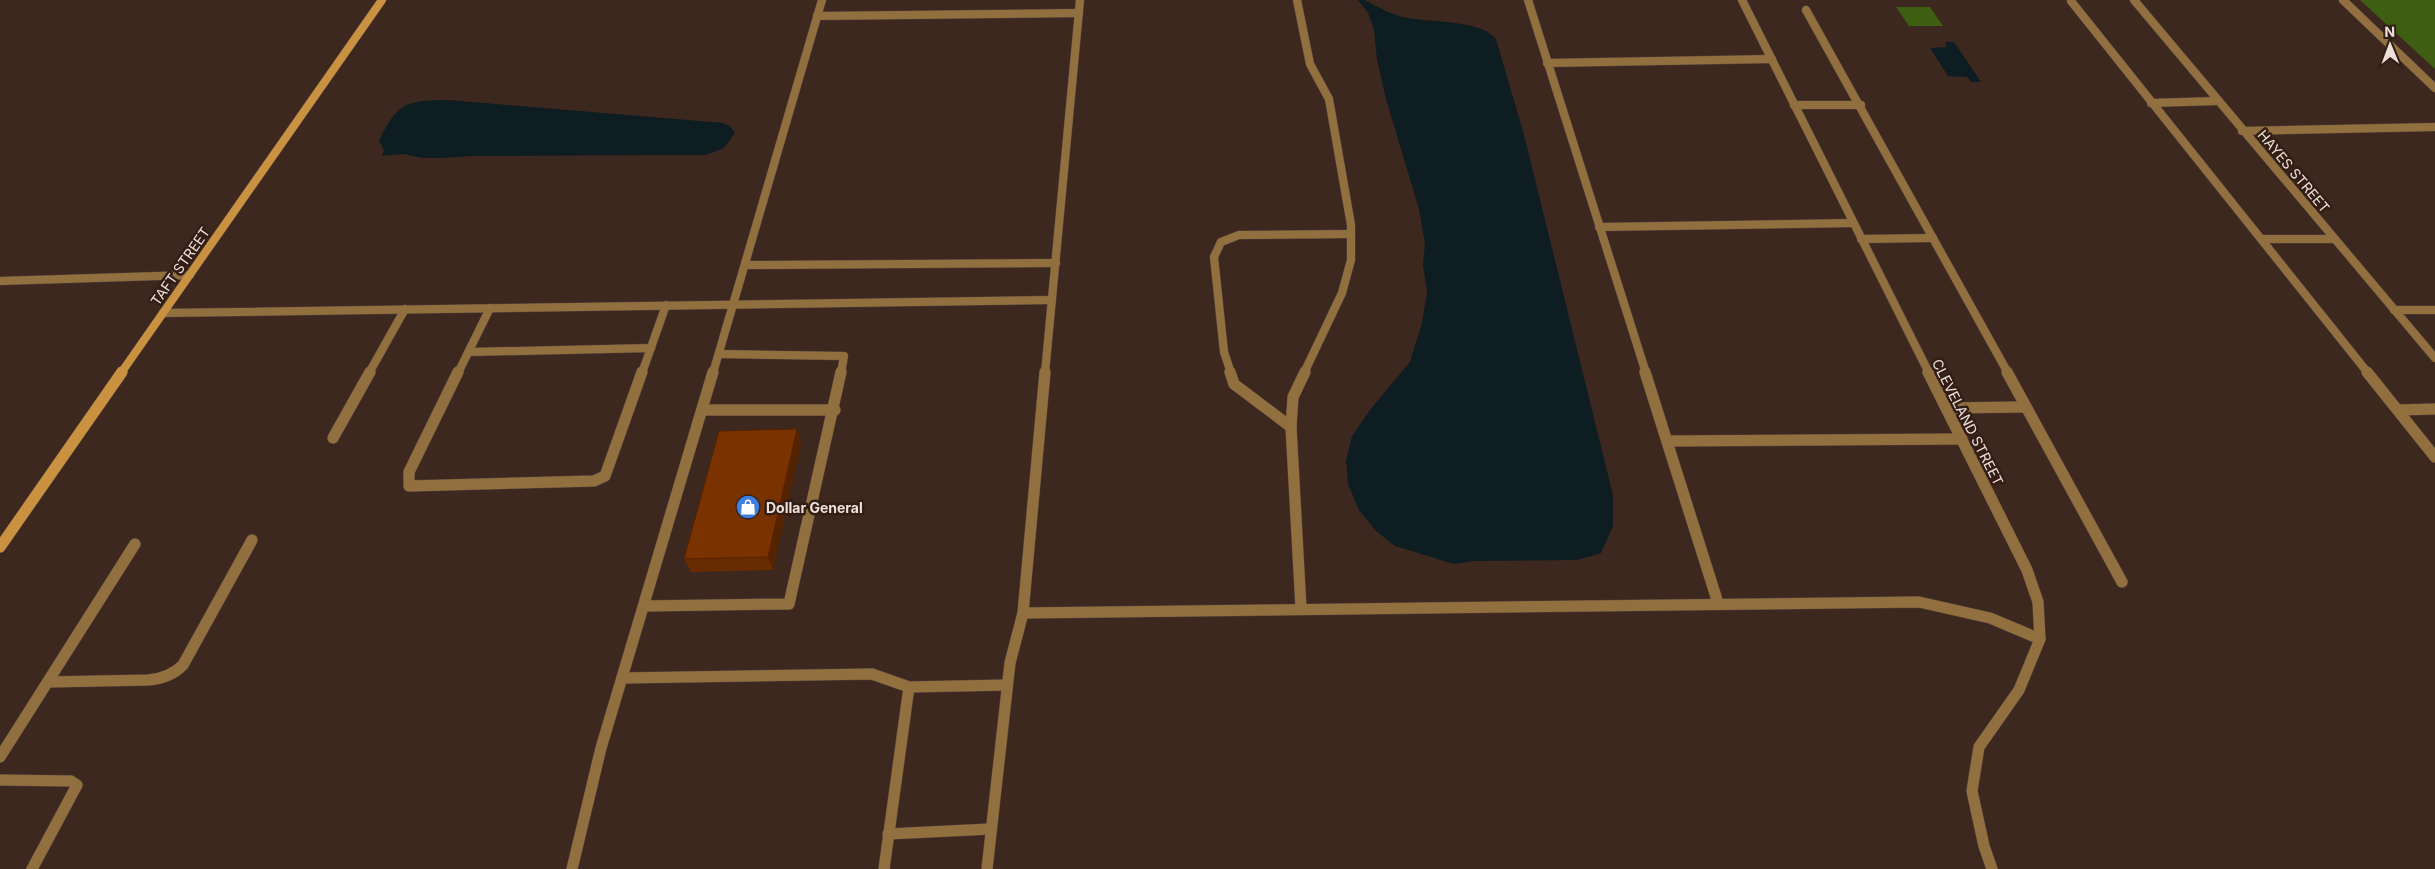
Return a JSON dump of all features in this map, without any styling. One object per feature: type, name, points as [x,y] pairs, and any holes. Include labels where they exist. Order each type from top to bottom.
[{"type":"main road","name":"TAFT STREET","points":[[0,547],[382,0]]},
{"type":"street","points":[[572,869],[601,748],[734,304],[822,0]]},
{"type":"street","points":[[987,869],[1010,663],[1023,613],[1080,0]]},
{"type":"street","points":[[1297,0],[1310,64],[1329,100],[1351,234],[1351,260],[1342,293],[1292,397],[1291,427],[1301,608]]},
{"type":"street","points":[[1528,0],[1718,603]]},
{"type":"street","name":"CLEVELAND STREET","points":[[1742,0],[2027,570],[2038,602],[2040,639],[2018,690],[1980,747],[1972,791],[1984,846],[1992,869]]},
{"type":"street","name":"HAYES STREET","points":[[2134,0],[2242,131],[2435,358]]},
{"type":"street","points":[[2344,0],[2435,88]]},
{"type":"street","points":[[2072,1],[2435,457]]},
{"type":"street","points":[[1806,10],[1861,105],[2024,407],[2122,582]]},
{"type":"street","points":[[817,16],[1079,13]]},
{"type":"street","points":[[1547,63],[1772,60]]},
{"type":"street","points":[[2151,102],[2217,101]]},
{"type":"street","points":[[1794,105],[1861,105]]},
{"type":"street","points":[[2242,131],[2435,127]]},
{"type":"street","points":[[1599,227],[1853,223]]},
{"type":"street","points":[[1291,427],[1234,384],[1224,352],[1214,257],[1220,242],[1239,235],[1351,234]]},
{"type":"street","points":[[1861,239],[1933,238]]},
{"type":"street","points":[[2262,239],[2334,240]]},
{"type":"street","points":[[745,265],[1056,263]]},
{"type":"street","points":[[0,281],[190,276]]},
{"type":"street","points":[[163,313],[666,304],[1052,300]]},
{"type":"street","points":[[490,308],[410,472],[409,486],[594,481],[605,476],[666,304]]},
{"type":"street","points":[[333,438],[405,309]]},
{"type":"street","points":[[2394,310],[2435,310]]},
{"type":"street","points":[[469,352],[651,348]]},
{"type":"street","points":[[644,606],[789,604],[835,410],[844,356],[719,354]]},
{"type":"street","points":[[1946,408],[2024,407]]},
{"type":"street","points":[[2398,410],[2435,409]]},
{"type":"street","points":[[702,410],[835,410]]},
{"type":"street","points":[[1668,442],[1962,439]]},
{"type":"street","points":[[48,682],[148,680],[162,679],[176,673],[183,665],[252,540]]},
{"type":"street","points":[[0,757],[135,544]]},
{"type":"street","points":[[1023,613],[1301,608],[1919,602],[1990,618],[2040,639]]},
{"type":"street","points":[[622,678],[872,674],[909,687],[1007,685]]},
{"type":"street","points":[[884,869],[909,687]]},
{"type":"street","points":[[0,780],[71,781],[77,785],[32,869]]},
{"type":"street","points":[[888,834],[990,830]]},
{"type":"green space","points":[[2360,0],[2435,0],[2435,69]]},
{"type":"green space","points":[[1896,7],[1930,7],[1943,26],[1909,26]]},
{"type":"shaded area","points":[[1358,0],[1364,0],[1403,17],[1479,28],[1496,39],[1524,135],[1613,495],[1613,526],[1601,553],[1577,560],[1474,561],[1454,564],[1395,546],[1376,531],[1359,510],[1348,484],[1346,461],[1352,436],[1370,410],[1410,362],[1422,323],[1427,292],[1423,265],[1425,244],[1419,209],[1386,99],[1377,60],[1374,30],[1368,13]]},
{"type":"shaded area","points":[[1945,42],[1954,42],[1981,82],[1971,82],[1967,77],[1948,76],[1930,48],[1947,47]]},
{"type":"shaded area","points":[[448,100],[723,123],[730,126],[735,133],[724,148],[706,155],[471,156],[443,158],[422,158],[404,154],[382,156],[384,150],[379,141],[398,111],[412,103]]},
{"type":"building","name":"Dollar General","points":[[797,429],[768,557],[684,559],[719,431]]},
{"type":"place","name":"Dollar General","points":[[748,507]]}]
